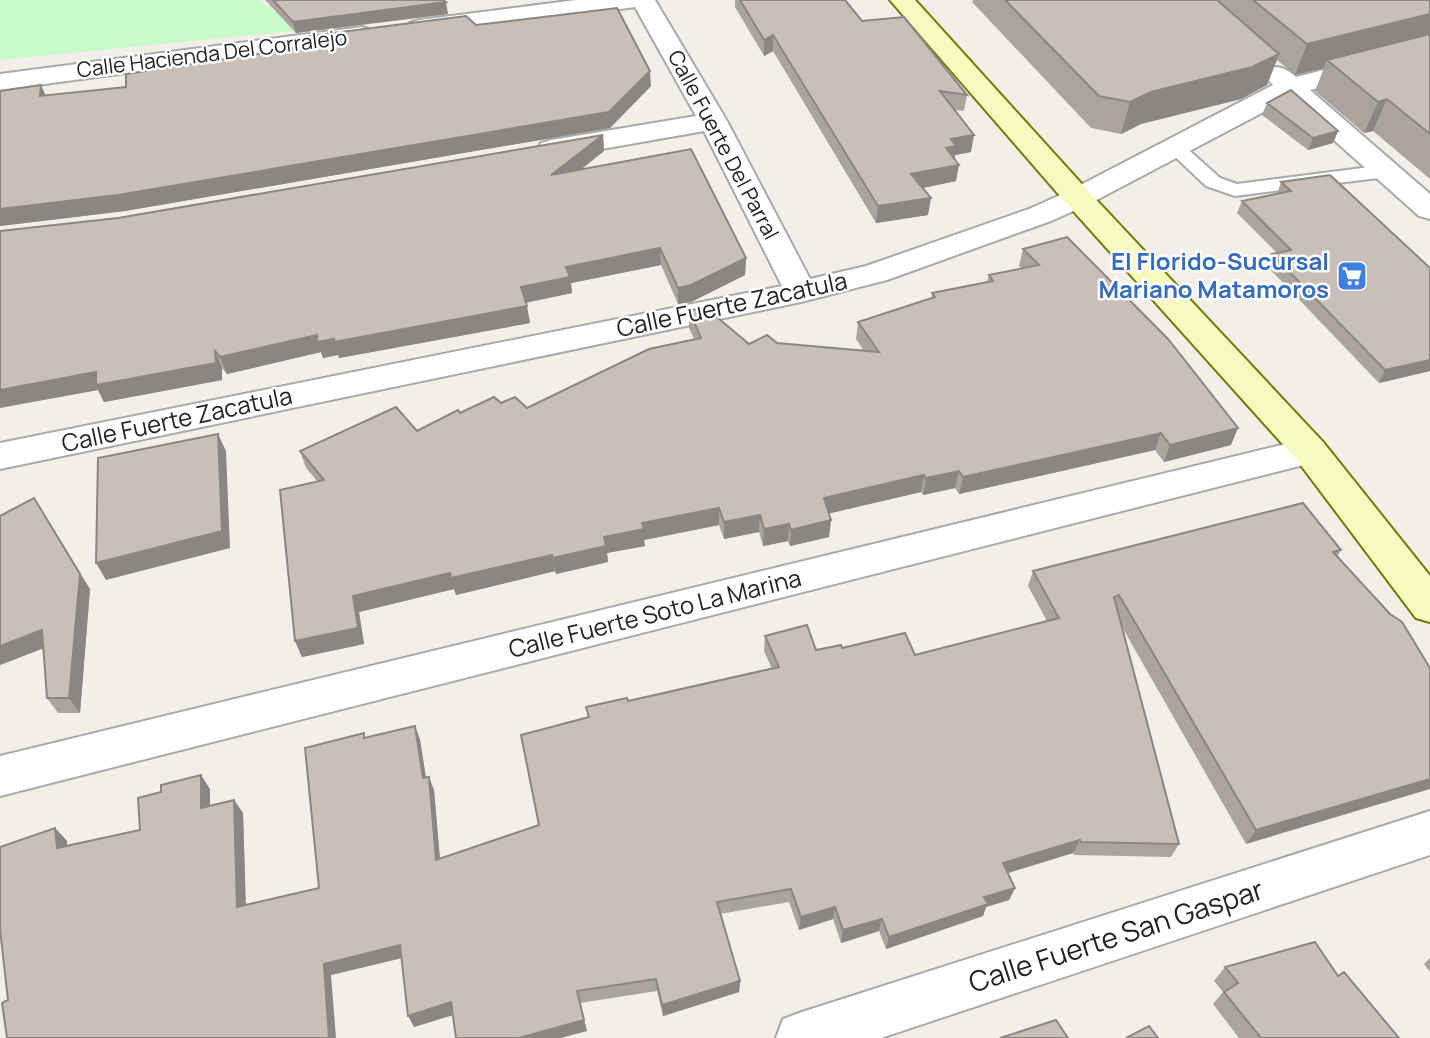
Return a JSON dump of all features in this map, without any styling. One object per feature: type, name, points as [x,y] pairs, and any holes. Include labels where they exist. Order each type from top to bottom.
[{"type":"main road","points":[[902,0],[1078,198],[1310,451],[1430,606]]},
{"type":"street","name":"Calle Hacienda Del Corralejo","points":[[0,82],[632,0]]},
{"type":"street","name":"Calle Fuerte Del Parral","points":[[642,0],[713,121],[801,292]]},
{"type":"street","name":"Calle Fuerte Zacatula","points":[[0,456],[801,292],[876,273],[1078,198],[1290,87],[1430,51]]},
{"type":"street","points":[[1260,61],[1430,211]]},
{"type":"street","points":[[522,154],[713,121]]},
{"type":"street","name":"Calle Fuerte Soto La Marina","points":[[0,776],[1310,451]]},
{"type":"street","name":"Calle Fuerte San Gaspar","points":[[802,1038],[1430,834]]},
{"type":"lane","points":[[1175,147],[1213,182],[1235,190],[1386,171]]},
{"type":"green space","points":[[0,0],[258,0],[305,30],[0,60]]},
{"type":"building","points":[[273,0],[443,0],[446,2],[293,22]]},
{"type":"building","points":[[740,0],[845,0],[862,21],[904,17],[967,95],[940,91],[974,135],[951,139],[956,146],[946,148],[959,165],[911,174],[931,198],[878,206],[773,35],[764,40]]},
{"type":"building","points":[[1005,0],[1217,0],[1279,54],[1252,67],[1151,92],[1130,102],[1099,96]]},
{"type":"building","points":[[1253,0],[1430,0],[1430,14],[1307,44]]},
{"type":"building","points":[[617,8],[650,71],[609,112],[118,195],[0,209],[0,91],[41,85],[40,96],[126,87],[126,74],[317,45],[309,36],[466,16],[476,25]]},
{"type":"building","points":[[1430,34],[1430,134],[1387,99],[1378,102],[1327,60]]},
{"type":"building","points":[[1291,90],[1338,131],[1313,138],[1267,103]]},
{"type":"building","points":[[603,135],[551,175],[691,149],[746,258],[691,285],[678,288],[660,248],[566,267],[570,277],[521,287],[527,306],[334,342],[334,339],[317,342],[317,335],[220,357],[215,351],[216,363],[96,385],[96,372],[0,390],[0,231],[118,218]]},
{"type":"building","points":[[1330,175],[1430,268],[1430,360],[1385,370],[1272,254],[1291,250],[1242,201],[1291,191],[1281,182]]},
{"type":"building","points":[[1067,237],[1168,339],[1238,428],[1170,445],[1161,433],[963,477],[959,471],[926,478],[924,475],[824,498],[831,520],[791,530],[789,524],[764,529],[760,515],[724,522],[719,508],[642,523],[644,529],[604,537],[606,546],[553,558],[552,555],[451,578],[450,573],[353,596],[358,628],[295,641],[280,490],[324,480],[300,451],[396,407],[417,431],[458,410],[460,413],[494,397],[501,403],[515,397],[527,408],[649,349],[701,338],[689,311],[705,307],[749,344],[767,335],[777,343],[879,352],[858,322],[935,297],[932,293],[993,281],[989,275],[1039,265],[1023,249]]},
{"type":"building","points":[[218,434],[222,531],[96,563],[98,458]]},
{"type":"building","points":[[34,498],[80,574],[69,698],[47,698],[42,630],[0,646],[0,516]]},
{"type":"building","points":[[1303,503],[1341,550],[1333,552],[1390,614],[1402,622],[1430,668],[1430,779],[1256,830],[1119,595],[1114,597],[1179,844],[1080,840],[1003,863],[1015,888],[984,897],[988,904],[889,937],[882,919],[843,930],[835,907],[801,917],[791,889],[717,902],[740,981],[662,1005],[656,979],[577,991],[584,1020],[519,1038],[456,1038],[451,1002],[408,1016],[400,945],[324,964],[329,1038],[7,1038],[2,1003],[8,1000],[0,929],[0,847],[55,828],[57,848],[140,830],[138,798],[161,792],[161,785],[201,775],[201,808],[234,800],[237,907],[319,888],[305,748],[364,733],[364,738],[415,726],[423,778],[429,777],[436,860],[539,825],[521,735],[589,717],[586,707],[627,698],[628,701],[779,667],[765,636],[807,625],[816,650],[841,645],[842,648],[905,633],[915,655],[1059,618],[1033,571]]},
{"type":"building","points":[[1315,942],[1338,976],[1344,972],[1399,1038],[1261,1038],[1224,992],[1238,983],[1225,967]]},
{"type":"building","points":[[1056,1020],[1068,1038],[1000,1038]]},
{"type":"building","points":[[1149,1026],[1158,1038],[1126,1038]]},
{"type":"place","name":"El Florido-Sucursal Mariano Matamoros","points":[[1352,276]]}]
